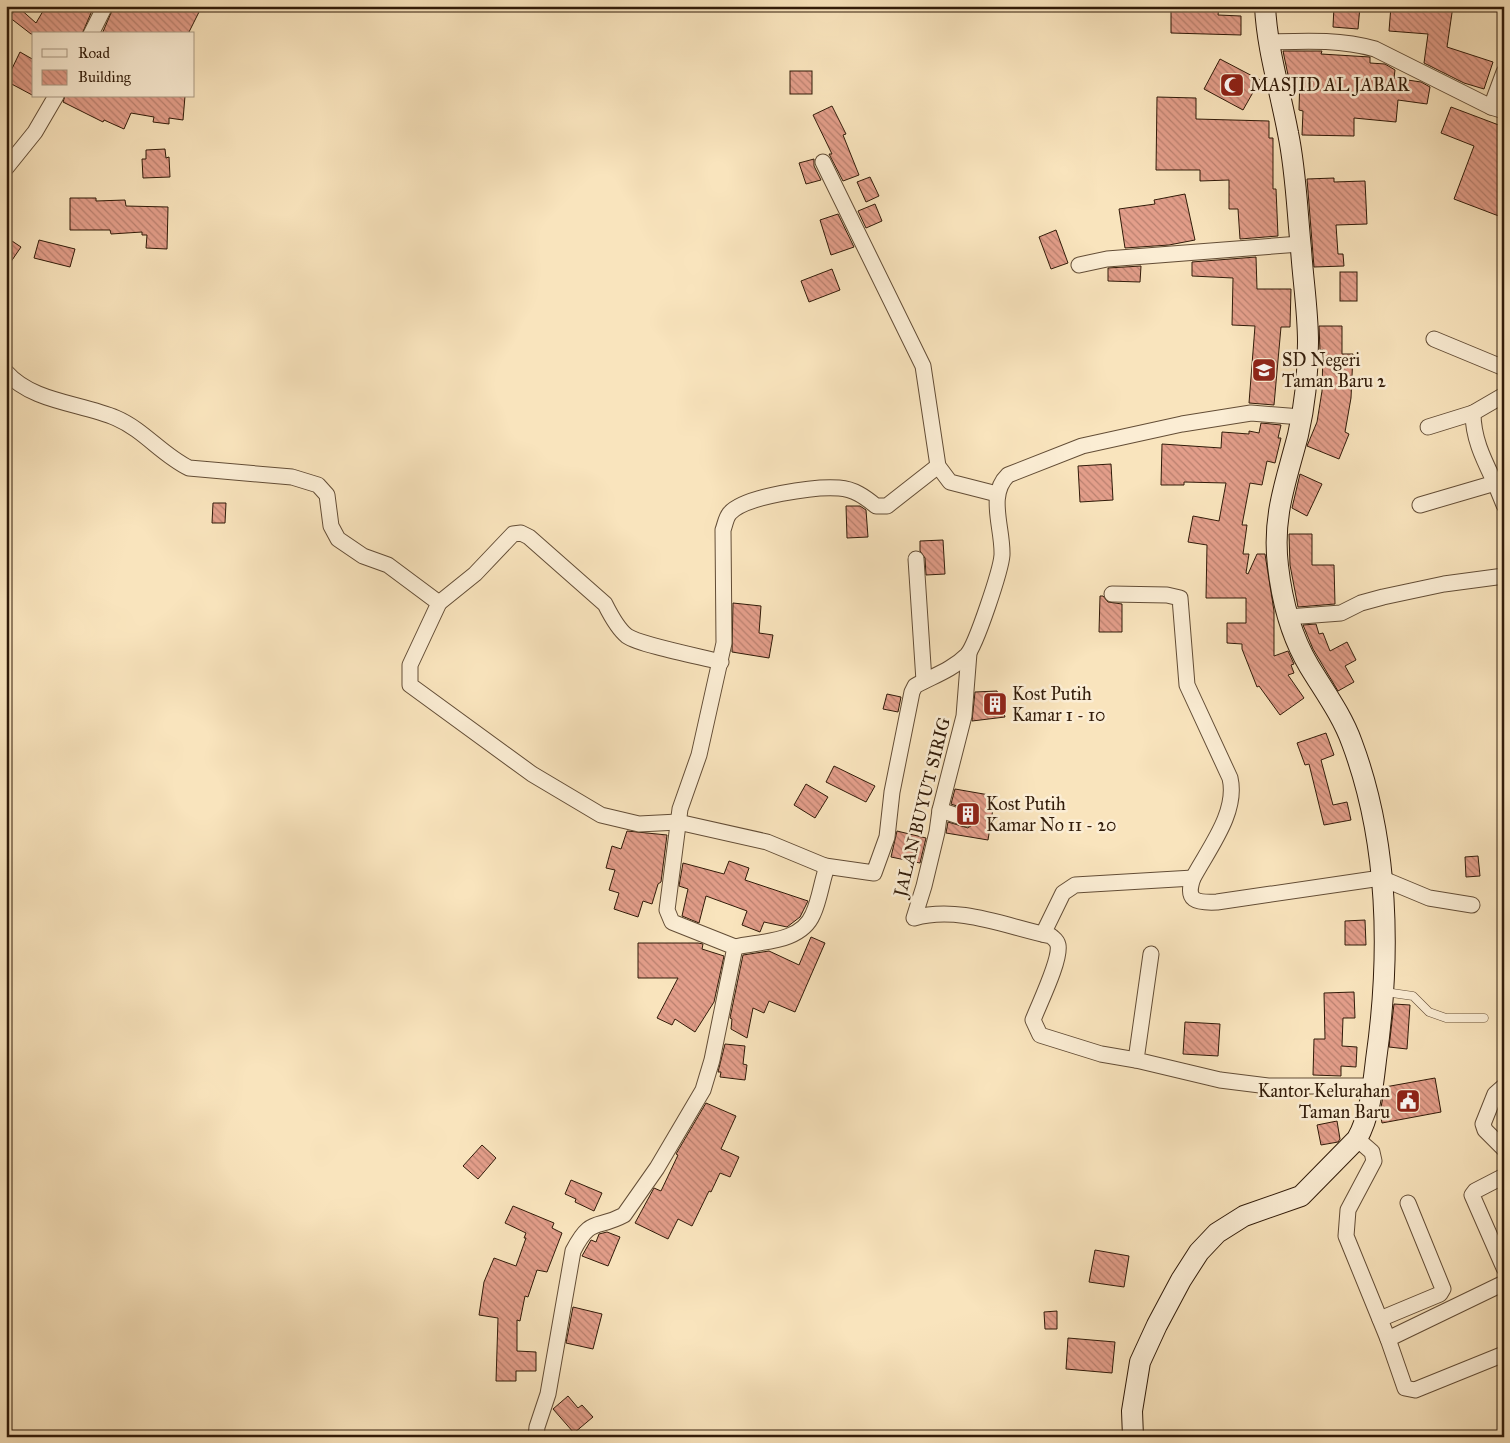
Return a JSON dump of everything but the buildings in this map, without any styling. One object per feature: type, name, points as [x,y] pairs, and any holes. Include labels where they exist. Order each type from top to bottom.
[{"type":"street","points":[[92,32],[105,6]]},
{"type":"street","points":[[1133,1437],[1132,1411],[1140,1362],[1157,1324],[1184,1274],[1199,1252],[1217,1232],[1244,1216],[1301,1196],[1357,1139],[1363,1128],[1372,1086],[1383,992],[1384,934],[1381,878],[1371,810],[1362,773],[1350,739],[1308,665],[1288,617],[1276,552],[1279,503],[1301,417],[1306,381],[1308,342],[1294,165],[1269,42],[1265,6]]},
{"type":"street","points":[[1269,42],[1330,40],[1354,43],[1375,49],[1497,109],[1504,72]]},
{"type":"street","points":[[6,168],[35,132],[55,98]]},
{"type":"street","points":[[823,162],[923,366],[938,466],[950,482],[996,494]]},
{"type":"street","points":[[1080,265],[1127,258],[1300,244]]},
{"type":"street","points":[[1434,339],[1504,368]]},
{"type":"street","points":[[6,372],[19,385],[39,394],[93,410],[131,426],[175,461],[189,468],[292,477],[318,485],[326,495],[331,526],[338,539],[363,556],[388,565],[439,603]]},
{"type":"street","points":[[1428,427],[1473,413],[1504,395]]},
{"type":"street","points":[[721,662],[627,636],[610,613],[606,604],[521,532],[513,534],[476,574],[439,603],[410,666],[410,685],[532,774],[601,815],[638,824],[678,822],[767,842],[825,866],[874,873],[886,837],[892,792],[912,692],[915,686],[938,676],[969,653],[996,582],[1002,556],[996,494],[1000,482],[1008,475],[1082,446],[1107,440],[1234,414],[1252,413],[1301,417]]},
{"type":"street","points":[[1473,413],[1476,441],[1504,505]]},
{"type":"street","points":[[825,866],[814,912],[808,923],[790,937],[735,947],[677,925],[669,917],[667,910],[680,809],[699,755],[724,643],[723,530],[731,512],[746,502],[776,494],[839,488],[858,492],[876,506],[887,506],[938,466]]},
{"type":"street","points":[[1420,505],[1495,484]]},
{"type":"street","points":[[916,559],[924,681]]},
{"type":"street","points":[[1288,617],[1341,613],[1361,603],[1444,584],[1504,576]]},
{"type":"street","points":[[1112,594],[1172,596],[1180,598],[1187,685],[1230,778],[1233,789],[1231,807],[1193,878],[1190,894],[1194,899],[1204,903],[1381,878],[1429,898],[1472,905]]},
{"type":"street","name":"JALAN BUYUT SIRIG","points":[[969,653],[964,716],[940,810],[935,841],[914,918],[923,916],[967,916],[1043,934]]},
{"type":"street","points":[[940,810],[967,819]]},
{"type":"street","points":[[1193,878],[1075,885],[1063,893],[1043,934],[1051,936],[1057,941],[1059,947],[1053,972],[1033,1020],[1040,1035],[1102,1054],[1220,1080],[1268,1086],[1372,1086]]},
{"type":"street","points":[[536,1437],[537,1427],[548,1394],[574,1251],[584,1231],[591,1225],[616,1220],[624,1215],[658,1168],[703,1090],[712,1060],[735,947]]},
{"type":"street","points":[[1136,1060],[1151,954]]},
{"type":"street","points":[[1504,1086],[1495,1094],[1483,1124],[1485,1130],[1504,1149]]},
{"type":"street","points":[[1357,1139],[1372,1152],[1374,1161],[1348,1210],[1346,1236],[1388,1339],[1405,1388],[1415,1390],[1504,1354]]},
{"type":"street","points":[[1504,1176],[1475,1191],[1472,1196],[1504,1268]]},
{"type":"street","points":[[1380,1319],[1440,1294],[1443,1289],[1408,1203]]},
{"type":"street","points":[[1388,1339],[1504,1283]]},
{"type":"lane","points":[[1383,992],[1413,996],[1429,1012],[1446,1018],[1484,1018]]},
{"type":"place","name":"MASJID AL JABAR","points":[[1232,85]]},
{"type":"place","name":"SD Negeri Taman Baru 2","points":[[1264,370]]},
{"type":"place","name":"Kost Putih Kamar 1 - 10","points":[[995,704]]},
{"type":"place","name":"Kost Putih Kamar No 11 - 20","points":[[968,814]]},
{"type":"place","name":"Kantor Kelurahan Taman Baru","points":[[1408,1101]]}]
